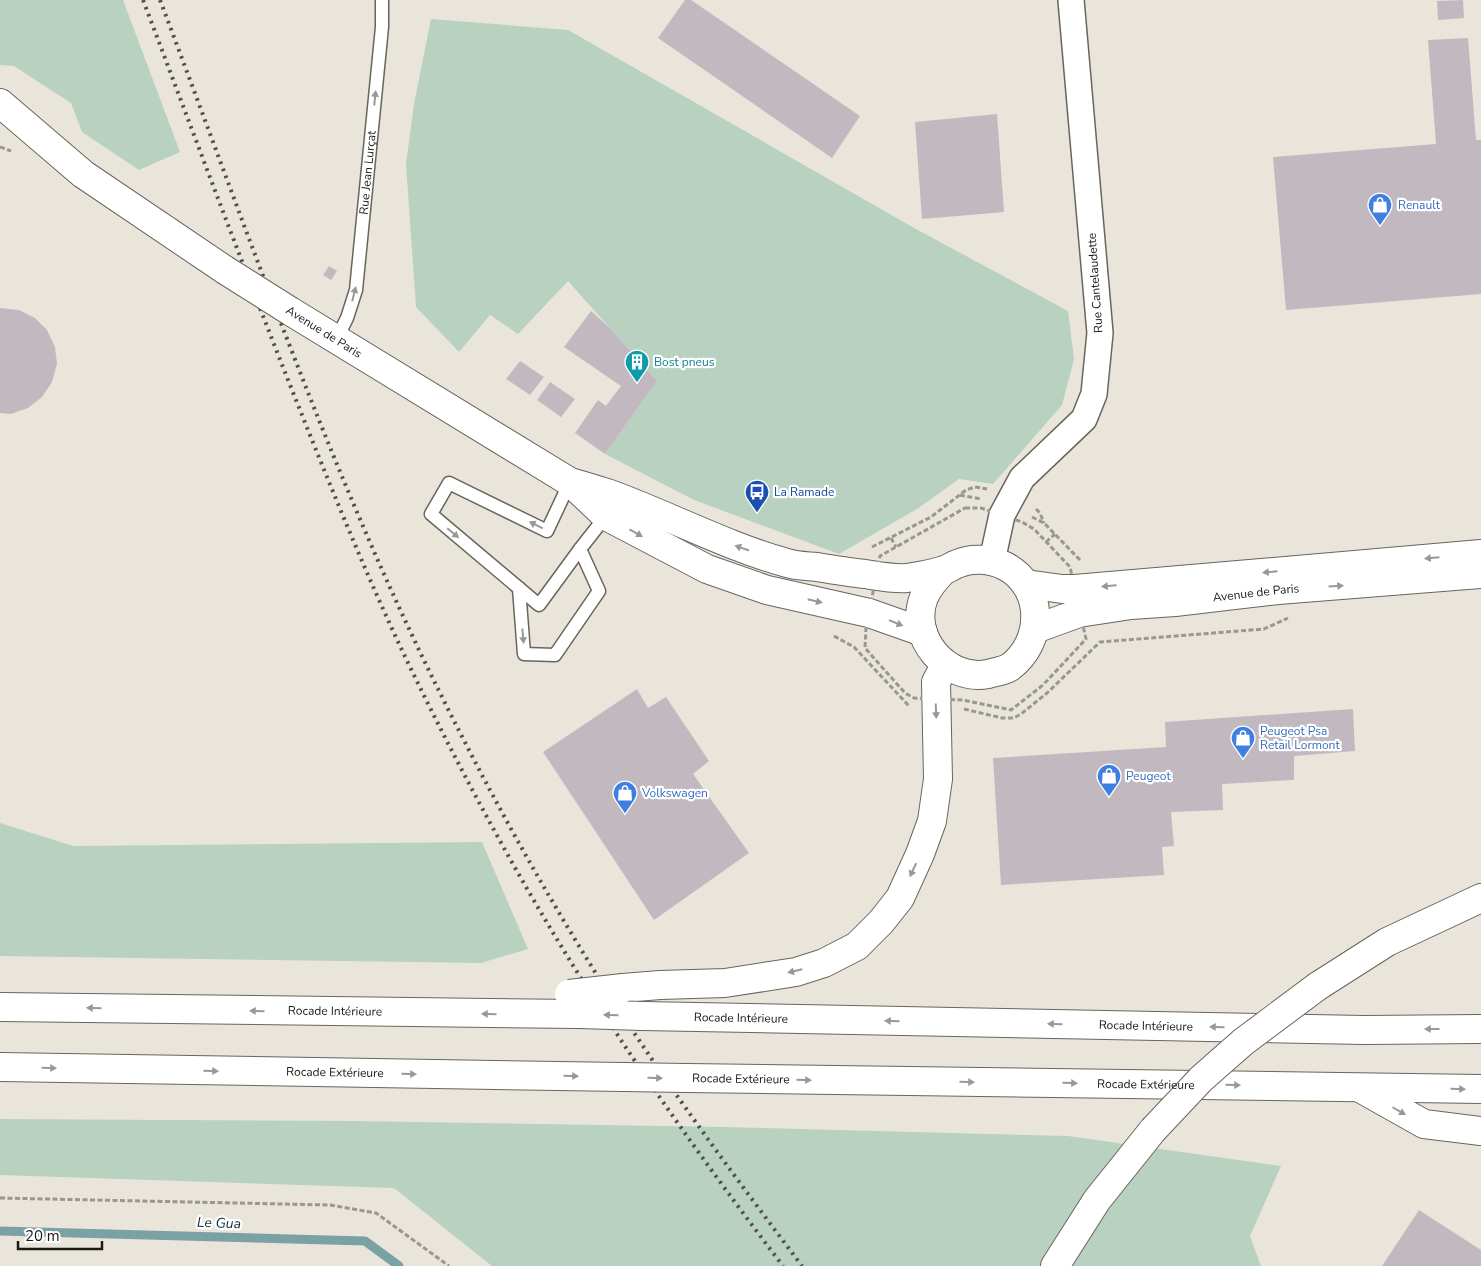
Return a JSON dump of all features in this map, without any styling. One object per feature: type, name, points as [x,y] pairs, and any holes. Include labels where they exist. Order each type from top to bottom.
[{"type":"main road","name":"Avenue de Paris","points":[[0,103],[83,174],[225,270],[336,340],[570,482]]},
{"type":"main road","name":"Avenue de Paris","points":[[0,129],[18,141],[83,174]]},
{"type":"main road","points":[[570,482],[609,494],[719,540],[788,563],[875,576],[905,578],[944,570],[959,563],[975,559],[992,561],[1005,566],[1017,574],[1026,584],[1033,598],[1036,613],[1035,629],[1028,647],[1020,658],[1008,668],[981,675],[962,673],[945,665],[931,650],[923,632],[920,615],[924,598],[932,583],[944,570]]},
{"type":"main road","points":[[570,482],[606,516],[651,541],[726,577],[768,590],[869,613],[923,632]]},
{"type":"main road","points":[[1026,584],[1075,589],[1481,554]]},
{"type":"main road","name":"Avenue de Paris","points":[[1035,629],[1079,613],[1131,604],[1175,602],[1278,590],[1481,574]]},
{"type":"main road","points":[[574,1004],[622,988],[660,985],[724,984],[796,972],[824,963],[857,946],[881,922],[900,898],[920,854],[932,820],[938,779],[936,682],[945,665]]},
{"type":"main road","points":[[1055,1266],[1097,1200],[1153,1130],[1201,1079],[1243,1042],[1318,986],[1387,942],[1481,898]]},
{"type":"main road","points":[[1440,916],[1481,905]]},
{"type":"main road","name":"Rocade Intérieure","points":[[0,1007],[538,1015],[574,1004],[642,1016],[1364,1030],[1481,1029]]},
{"type":"main road","name":"Rocade Extérieure","points":[[0,1067],[1481,1089]]},
{"type":"main road","points":[[1357,1086],[1424,1124],[1481,1131]]},
{"type":"street","name":"Rue Cantelaudette","points":[[992,561],[1002,515],[1022,478],[1084,419],[1094,394],[1100,333],[1071,0]]},
{"type":"lane","name":"Rue Jean Lurçat","points":[[336,340],[347,318],[356,290],[382,27],[382,0]]},
{"type":"lane","points":[[570,482],[547,531],[449,483],[430,514],[539,605],[606,516]]},
{"type":"lane","points":[[519,588],[524,654],[555,656],[600,591],[580,549]]},
{"type":"path","points":[[875,546],[931,517],[960,495]]},
{"type":"path","points":[[875,576],[880,556],[965,508],[982,508]]},
{"type":"path","points":[[1044,523],[1086,566]]},
{"type":"path","points":[[1046,542],[1055,534]]},
{"type":"path","points":[[891,538],[896,547]]},
{"type":"path","points":[[860,653],[865,648]]},
{"type":"path","points":[[0,1198],[330,1205],[376,1213],[449,1266]]},
{"type":"green space","points":[[0,0],[123,0],[180,152],[139,170],[82,132],[71,103],[14,66],[0,65]]},
{"type":"green space","points":[[431,19],[568,30],[916,229],[1068,311],[1074,359],[1062,405],[993,484],[959,479],[917,509],[839,554],[694,500],[605,454],[657,381],[568,281],[518,334],[490,315],[459,352],[416,307],[406,164],[414,104]]},
{"type":"green space","points":[[0,823],[73,846],[482,842],[528,949],[481,963],[0,956]]},
{"type":"green space","points":[[0,1119],[352,1121],[724,1127],[1068,1136],[1281,1166],[1250,1236],[1261,1266],[492,1266],[394,1188],[0,1175]]},
{"type":"building","points":[[685,0],[691,0],[860,116],[832,158],[658,38]]},
{"type":"building","points":[[1463,0],[1464,18],[1438,20],[1437,1]]},
{"type":"building","name":"Renault","points":[[1468,38],[1476,140],[1481,140],[1481,294],[1286,310],[1273,157],[1436,144],[1428,40]]},
{"type":"building","points":[[997,114],[1004,212],[922,219],[915,122]]},
{"type":"building","points":[[329,266],[337,271],[331,280],[323,275]]},
{"type":"building","points":[[0,308],[19,310],[35,318],[47,330],[55,347],[57,364],[52,382],[42,397],[28,408],[11,414],[0,413]]},
{"type":"building","name":"Bost pneus","points":[[591,311],[610,328],[657,381],[605,454],[575,433],[598,400],[606,406],[621,386],[564,347]]},
{"type":"building","points":[[520,361],[544,377],[530,395],[506,379]]},
{"type":"building","points":[[550,382],[575,399],[561,417],[537,400]]},
{"type":"building","points":[[637,689],[648,708],[666,697],[709,761],[693,774],[749,853],[654,920],[543,752]]},
{"type":"building","name":"Peugeot","points":[[1353,709],[1355,751],[1294,756],[1294,780],[1222,784],[1223,810],[1171,812],[1174,846],[1162,847],[1164,875],[1001,885],[993,758],[1166,747],[1165,722]]},
{"type":"building","points":[[1419,1210],[1481,1250],[1481,1266],[1382,1266]]},
{"type":"waterway","name":"Le Gua","points":[[0,1231],[365,1241],[399,1266]]},
{"type":"railway","points":[[143,0],[267,327],[333,493],[396,637],[447,742],[487,818],[530,893],[623,1044],[728,1193],[783,1266]]},
{"type":"railway","points":[[160,0],[283,329],[348,492],[420,652],[460,733],[546,890],[616,1006],[694,1119],[802,1266]]},
{"type":"place","name":"Renault","points":[[1380,226]]},
{"type":"place","name":"Bost pneus","points":[[637,383]]},
{"type":"place","name":"La Ramade","points":[[757,513]]},
{"type":"place","name":"Peugeot Psa Retail Lormont","points":[[1243,759]]},
{"type":"place","name":"Peugeot","points":[[1109,797]]},
{"type":"place","name":"Volkswagen","points":[[625,814]]}]
